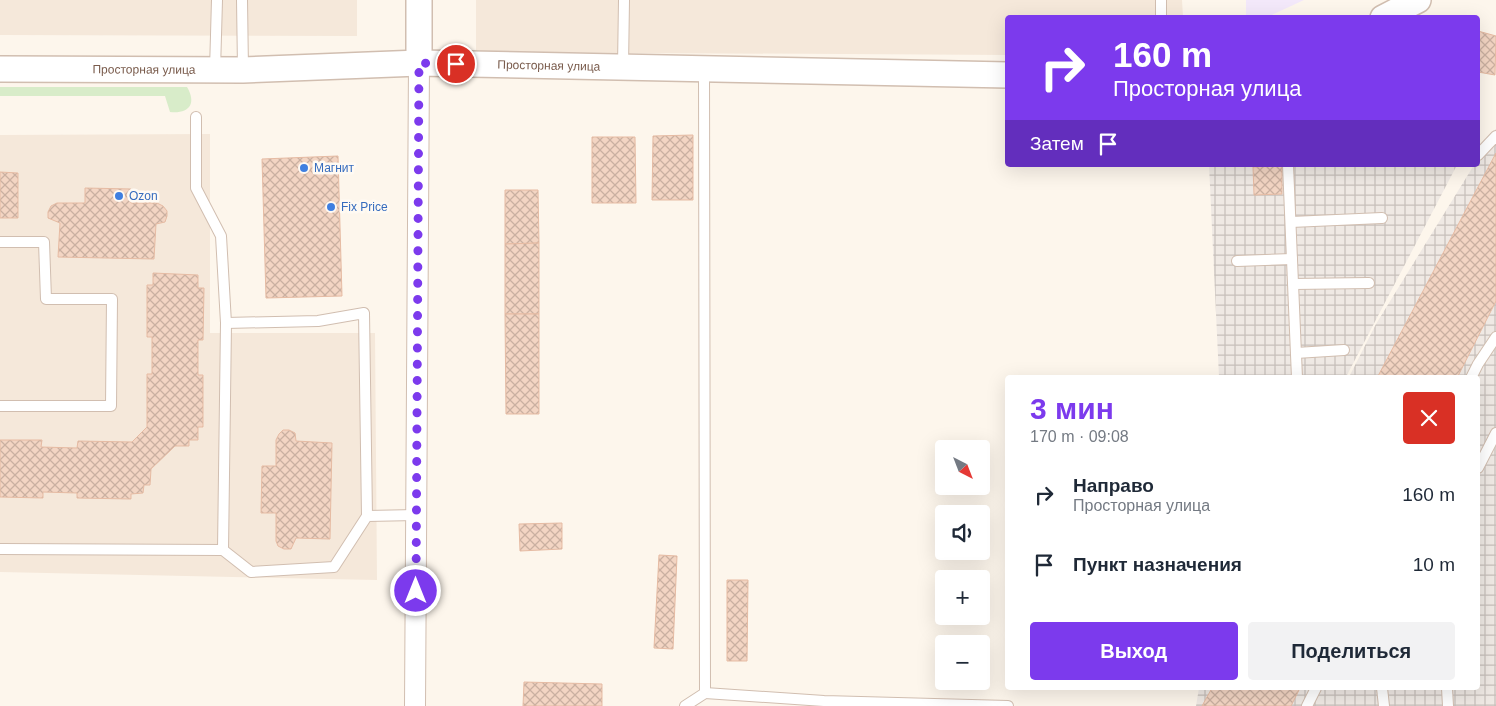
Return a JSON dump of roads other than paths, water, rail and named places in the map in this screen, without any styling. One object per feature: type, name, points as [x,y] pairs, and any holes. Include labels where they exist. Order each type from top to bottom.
[{"type":"street","points":[[415,706],[419,0]]},
{"type":"street","points":[[1391,15],[1418,0]]},
{"type":"street","name":"Просторная улица","points":[[0,68],[243,70],[419,63],[1005,75]]},
{"type":"lane","points":[[215,70],[217,0]]},
{"type":"lane","points":[[242,0],[243,70]]},
{"type":"lane","points":[[623,67],[624,0]]},
{"type":"lane","points":[[1161,0],[1161,15]]},
{"type":"lane","points":[[704,69],[705,693]]},
{"type":"lane","points":[[196,117],[196,188],[221,236],[226,323],[222,550]]},
{"type":"lane","points":[[1480,153],[1496,136]]},
{"type":"lane","points":[[1288,167],[1297,375]]},
{"type":"lane","points":[[1291,222],[1382,218]]},
{"type":"lane","points":[[0,242],[44,242],[46,299],[112,299],[111,406],[0,406]]},
{"type":"lane","points":[[1237,260],[1292,259]]},
{"type":"lane","points":[[1294,284],[1369,283]]},
{"type":"lane","points":[[0,550],[222,550],[251,572],[334,567],[367,516],[364,313],[318,321],[226,323]]},
{"type":"lane","points":[[1472,375],[1496,337]]},
{"type":"lane","points":[[1296,353],[1344,350]]},
{"type":"lane","points":[[1480,464],[1496,433]]},
{"type":"lane","points":[[367,516],[416,514]]},
{"type":"lane","points":[[1308,706],[1315,690]]},
{"type":"lane","points":[[1382,690],[1384,706]]},
{"type":"lane","points":[[1447,690],[1448,706]]},
{"type":"lane","points":[[684,706],[705,693],[824,701],[1008,706]]},
{"type":"place","name":"Магнит","points":[[304,168]]},
{"type":"place","name":"Ozon","points":[[119,196]]},
{"type":"place","name":"Fix Price","points":[[331,207]]}]
